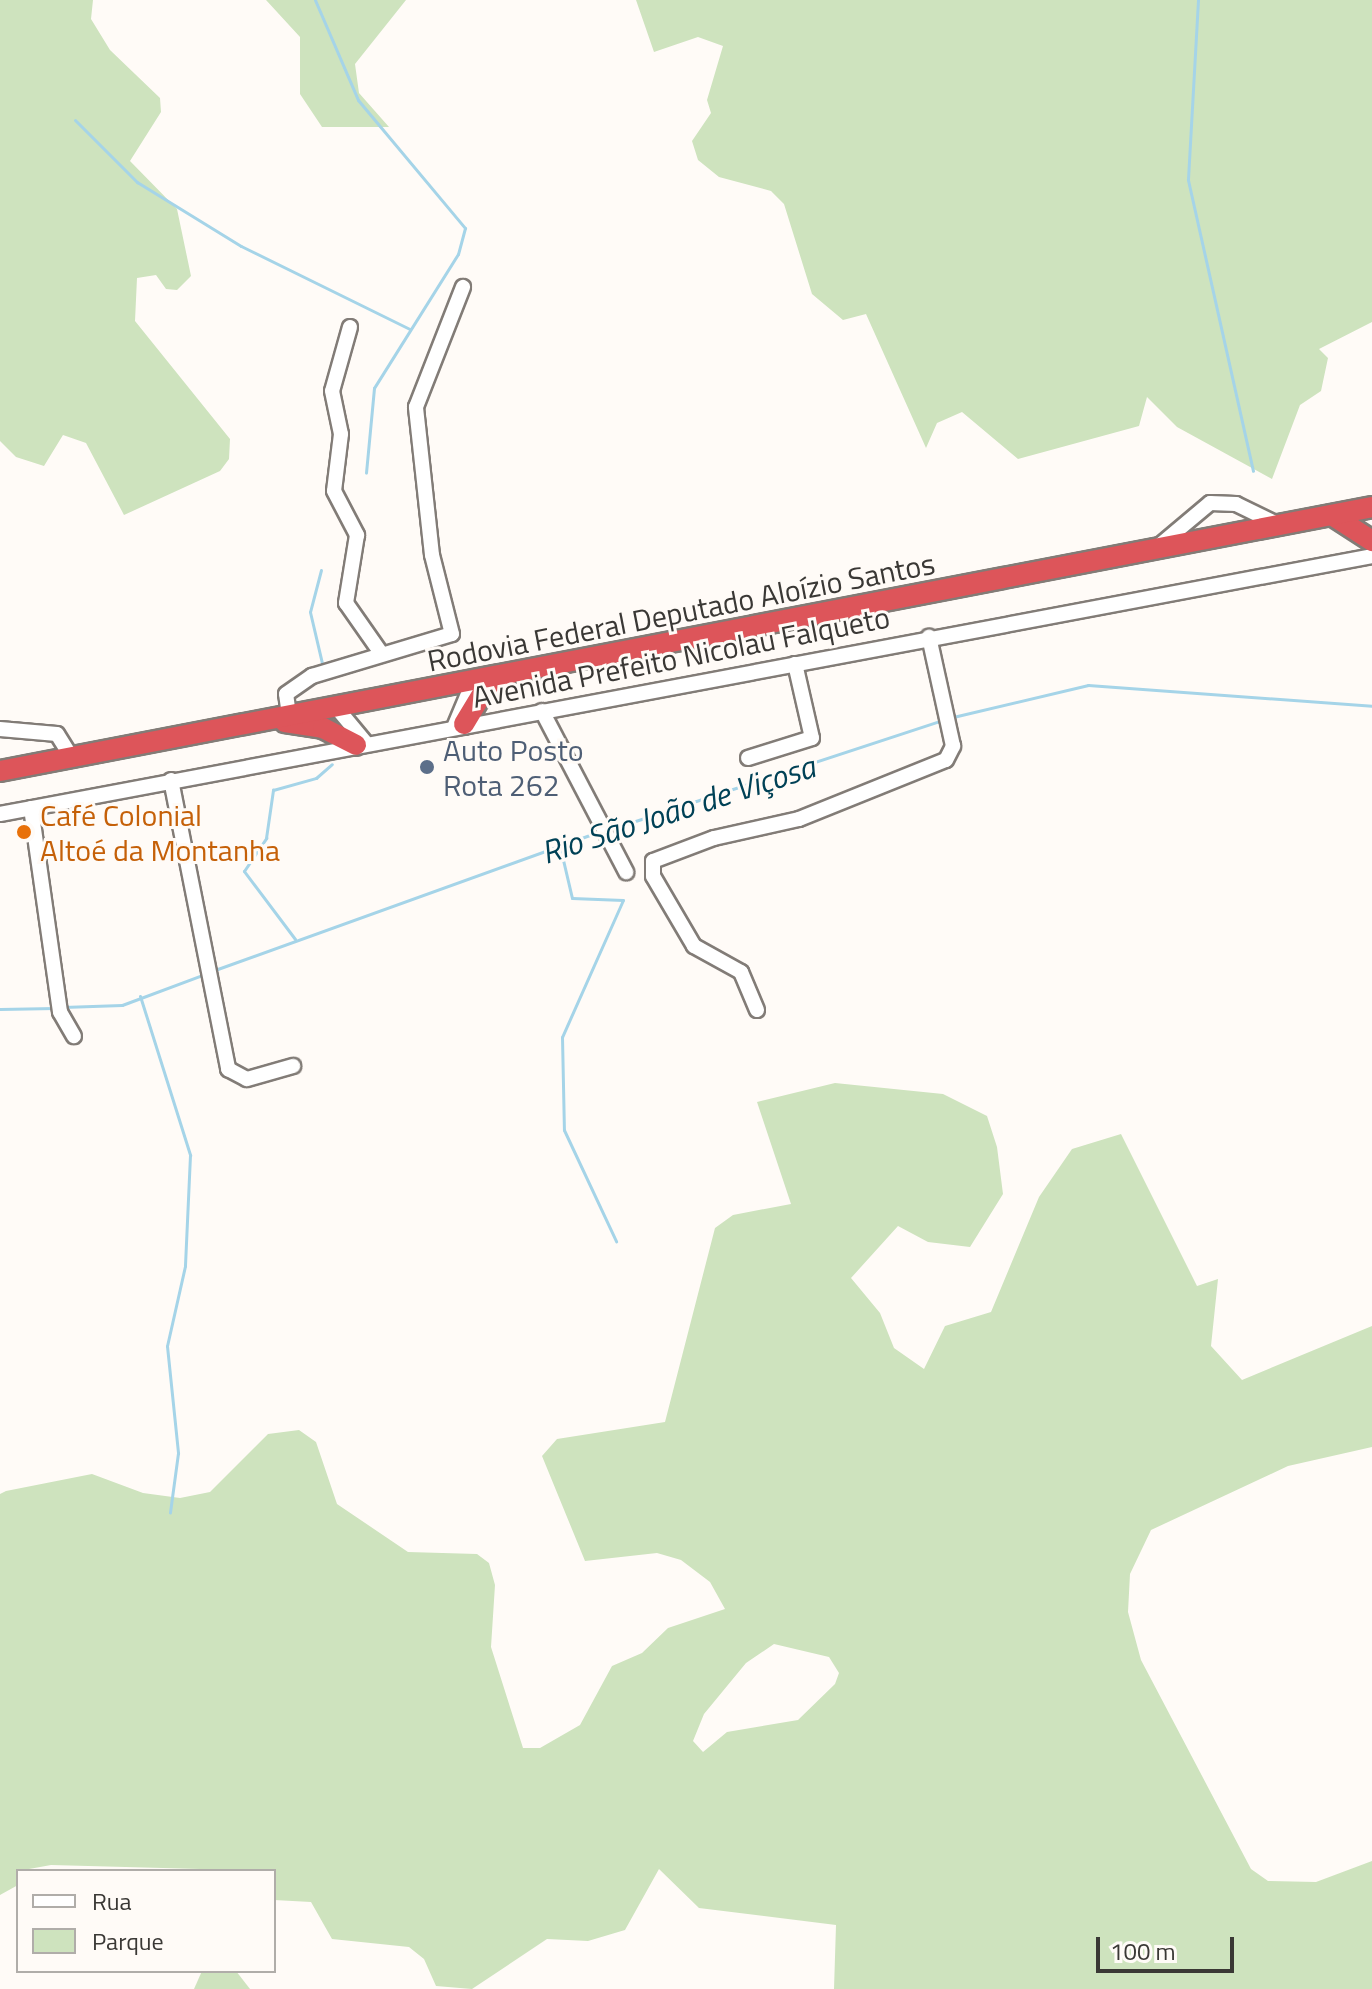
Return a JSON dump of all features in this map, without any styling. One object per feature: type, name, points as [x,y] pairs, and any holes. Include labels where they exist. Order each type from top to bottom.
[{"type":"highway","name":"Rodovia Federal Deputado Aloízio Santos","points":[[0,771],[1149,555],[1372,507]]},
{"type":"highway","points":[[1332,515],[1372,541]]},
{"type":"highway","points":[[460,725],[484,691],[548,668]]},
{"type":"highway","points":[[253,721],[305,723],[361,744]]},
{"type":"street","points":[[289,715],[285,700],[293,687],[381,653],[444,642],[454,628],[432,555],[416,407],[463,287]]},
{"type":"street","points":[[350,327],[332,391],[341,434],[334,491],[357,535],[346,603],[381,653]]},
{"type":"street","points":[[1149,555],[1210,503],[1236,504],[1279,525]]},
{"type":"street","name":"Avenida Prefeito Nicolau Falqueto","points":[[0,814],[460,725],[1372,556]]},
{"type":"street","points":[[757,1010],[741,972],[694,946],[653,876],[653,861],[925,773],[950,755],[948,727],[929,637]]},
{"type":"street","points":[[748,758],[812,738],[795,664]]},
{"type":"street","points":[[460,725],[473,682]]},
{"type":"street","points":[[336,707],[361,744]]},
{"type":"street","points":[[542,711],[626,872]]},
{"type":"street","points":[[0,729],[57,734],[72,758]]},
{"type":"street","points":[[171,780],[205,973],[228,1069],[247,1079],[293,1066]]},
{"type":"street","points":[[31,808],[59,1006],[74,1036]]},
{"type":"green space","points":[[0,0],[93,0],[91,19],[110,50],[160,98],[161,112],[130,161],[177,209],[191,276],[177,290],[166,289],[156,275],[137,278],[135,321],[230,439],[229,459],[220,471],[124,515],[86,443],[63,435],[44,466],[16,457],[0,441]]},
{"type":"green space","points":[[266,0],[406,0],[355,64],[359,93],[389,127],[322,127],[300,94],[300,37]]},
{"type":"green space","points":[[636,0],[1372,0],[1372,322],[1319,349],[1328,358],[1321,391],[1300,405],[1272,479],[1177,427],[1147,397],[1139,426],[1018,459],[962,412],[937,423],[926,448],[866,314],[843,320],[812,294],[784,204],[771,191],[719,177],[698,160],[692,141],[711,113],[707,100],[723,46],[698,37],[654,52]]},
{"type":"green space","points":[[835,1083],[943,1094],[987,1116],[997,1147],[1003,1194],[970,1247],[928,1242],[898,1226],[851,1278],[880,1313],[894,1348],[924,1369],[945,1326],[991,1312],[1039,1197],[1072,1149],[1121,1134],[1197,1286],[1218,1279],[1211,1346],[1242,1380],[1372,1326],[1372,1447],[1288,1466],[1151,1530],[1130,1574],[1128,1612],[1141,1660],[1251,1869],[1268,1881],[1316,1882],[1372,1861],[1372,1989],[834,1989],[836,1925],[699,1908],[659,1869],[625,1930],[588,1941],[547,1939],[472,1989],[436,1986],[424,1959],[409,1947],[332,1939],[311,1902],[276,1900],[276,1869],[51,1865],[16,1869],[16,1886],[0,1895],[0,1494],[92,1474],[143,1493],[180,1498],[210,1492],[268,1434],[299,1430],[316,1442],[337,1504],[408,1552],[477,1554],[489,1563],[495,1585],[491,1647],[523,1748],[540,1748],[580,1725],[612,1666],[642,1653],[668,1628],[725,1609],[710,1582],[681,1560],[657,1553],[585,1561],[542,1456],[557,1439],[665,1422],[715,1228],[733,1215],[791,1204],[757,1102]],"holes":[[[774,1644],[829,1657],[839,1673],[835,1684],[798,1720],[727,1732],[703,1752],[693,1741],[704,1714],[746,1663]]]},
{"type":"green space","points":[[201,1973],[238,1973],[250,1989],[194,1989]]},
{"type":"waterway","points":[[315,0],[358,100],[465,228],[458,254],[374,388],[366,473]]},
{"type":"waterway","points":[[1198,0],[1188,180],[1253,471]]},
{"type":"waterway","points":[[75,120],[137,182],[241,246],[410,329]]},
{"type":"waterway","points":[[321,570],[310,612],[322,663]]},
{"type":"waterway","name":"Rio São João de Viçosa","points":[[953,717],[1088,685],[1372,706]]},
{"type":"waterway","name":"Rio São João de Viçosa","points":[[611,829],[942,720]]},
{"type":"waterway","points":[[295,939],[244,871],[266,838],[273,790],[316,778],[332,764]]},
{"type":"waterway","name":"Rio São João de Viçosa","points":[[212,971],[599,832]]},
{"type":"waterway","points":[[560,847],[572,898],[623,900],[562,1037],[564,1130],[616,1241]]},
{"type":"waterway","name":"Rio São João de Viçosa","points":[[63,1007],[122,1005],[205,974]]},
{"type":"waterway","points":[[140,996],[190,1155],[185,1266],[167,1346],[178,1453],[170,1512]]},
{"type":"waterway","name":"Rio São João de Viçosa","points":[[0,1009],[55,1008]]},
{"type":"place","name":"Auto Posto Rota 262","points":[[427,767]]},
{"type":"place","name":"Café Colonial Altoé da Montanha","points":[[24,832]]}]
